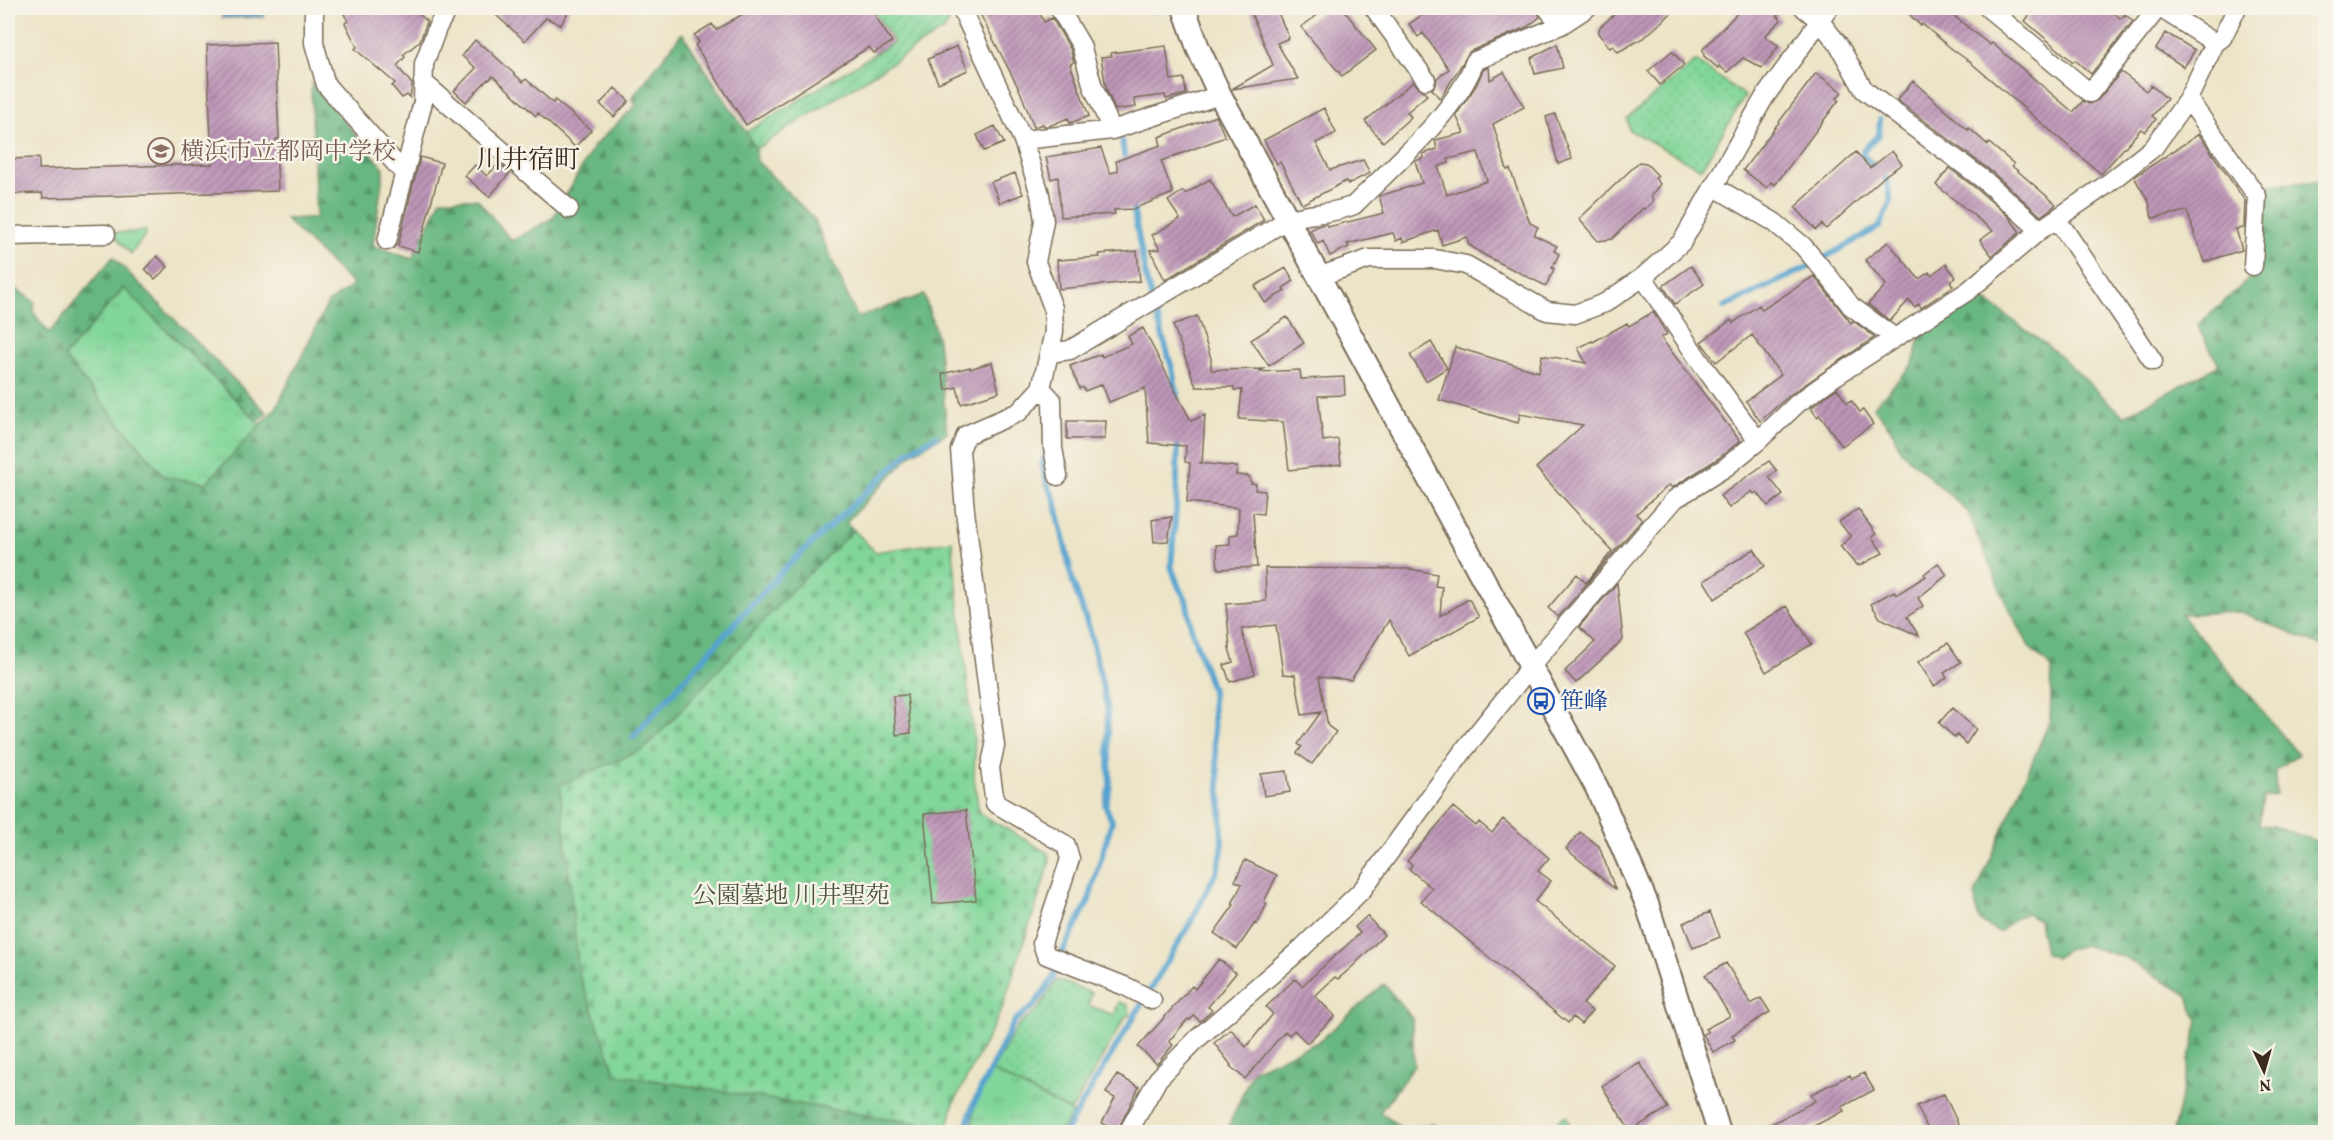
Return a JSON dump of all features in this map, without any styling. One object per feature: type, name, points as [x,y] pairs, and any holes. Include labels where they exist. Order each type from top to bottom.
[{"type":"street","points":[[314,8],[314,44],[326,86],[404,173]]},
{"type":"street","points":[[387,242],[423,102],[424,64],[437,28],[448,8]]},
{"type":"street","points":[[961,8],[1023,140],[1040,194],[1044,221],[1036,262],[1053,308],[1054,332],[1041,388],[1019,412],[966,435],[960,450],[965,511],[995,746],[990,768],[995,803],[1066,845],[1070,859],[1042,943],[1046,955],[1126,987],[1152,1000]]},
{"type":"street","points":[[1059,8],[1081,45],[1093,87],[1112,130]]},
{"type":"street","points":[[1184,8],[1198,48],[1220,95],[1597,788],[1647,904],[1719,1132]]},
{"type":"street","points":[[1374,8],[1426,81]]},
{"type":"street","points":[[1546,8],[1562,25]]},
{"type":"street","points":[[1050,352],[1070,350],[1287,220],[1299,216],[1339,212],[1354,205],[1433,124],[1461,90],[1475,61],[1562,25],[1587,8]]},
{"type":"street","points":[[1803,8],[1824,14],[1864,90],[1984,180],[2040,230]]},
{"type":"street","points":[[1988,8],[2090,93],[2159,8],[2215,42]]},
{"type":"street","points":[[1128,1132],[1158,1079],[1197,1038],[1302,948],[1362,890],[1464,750],[1530,667],[1675,499],[1726,467],[1758,441],[1798,403],[1968,291],[2040,230],[2154,147],[2188,99],[2215,42],[2222,38],[2237,8]]},
{"type":"street","points":[[1318,277],[1369,259],[1435,259],[1466,265],[1547,311],[1575,314],[1605,303],[1643,277],[1682,243],[1764,99],[1824,14]]},
{"type":"street","points":[[423,82],[569,209]]},
{"type":"street","points":[[1023,140],[1112,130],[1220,95]]},
{"type":"street","points":[[2188,99],[2257,196],[2253,266]]},
{"type":"street","points":[[1713,186],[1774,222],[1803,246],[1851,306],[1895,338]]},
{"type":"street","points":[[2057,219],[2153,361]]},
{"type":"street","points":[[8,236],[106,234]]},
{"type":"street","points":[[1643,277],[1699,360],[1758,441]]},
{"type":"street","points":[[1041,388],[1052,400],[1053,448],[1058,476]]},
{"type":"green space","points":[[872,8],[943,8],[949,21],[945,29],[756,149],[746,132],[894,42]]},
{"type":"green space","points":[[682,33],[756,149],[756,160],[814,219],[857,317],[924,295],[938,340],[947,433],[913,453],[846,522],[854,530],[799,583],[646,748],[561,785],[579,974],[616,1074],[958,1130],[957,1132],[8,1132],[8,284],[35,302],[33,312],[49,333],[113,257],[267,413],[258,422],[124,288],[64,357],[165,477],[206,483],[276,408],[328,303],[353,285],[285,219],[316,218],[311,83],[384,168],[373,245],[412,259],[441,199],[477,199],[512,241],[553,218],[594,146],[636,105],[632,98]]},
{"type":"green space","points":[[1696,61],[1745,96],[1701,169],[1629,130],[1627,118]]},
{"type":"green space","points":[[2325,181],[2325,648],[2241,612],[2181,614],[2298,754],[2275,771],[2276,795],[2263,797],[2259,825],[2274,826],[2325,844],[2326,1019],[2322,1019],[2318,1044],[2325,1082],[2325,1132],[2173,1132],[2198,1021],[2186,994],[2126,958],[2084,945],[2067,950],[2055,958],[2045,953],[2039,920],[2026,913],[2013,920],[2000,932],[1982,923],[1977,915],[1975,895],[2050,720],[2052,668],[2030,648],[2003,597],[1968,512],[1900,450],[1893,432],[1873,407],[1913,364],[1923,327],[1973,291],[2057,353],[2124,416],[2219,365],[2197,326],[2260,269],[2261,185]]},
{"type":"green space","points":[[146,231],[131,254],[112,233]]},
{"type":"green space","points":[[124,288],[261,425],[206,483],[165,477],[63,357]]},
{"type":"green space","name":"公園墓地 川井聖苑","points":[[854,530],[875,552],[952,541],[975,752],[974,777],[979,813],[1048,853],[1050,862],[1002,1009],[953,1105],[948,1128],[616,1074],[579,974],[560,785],[646,748],[799,583]]},
{"type":"green space","points":[[1057,980],[1092,993],[1088,1005],[1114,1015],[1119,1002],[1128,1005],[1130,1015],[1126,1016],[1071,1111],[992,1071],[1019,1024],[1037,1011]]},
{"type":"green space","points":[[1384,984],[1412,1018],[1414,1066],[1380,1112],[1403,1129],[1433,1124],[1440,1132],[1226,1132],[1253,1070],[1318,1042]]},
{"type":"green space","points":[[992,1071],[1073,1113],[1060,1132],[967,1132],[972,1124],[975,1105]]},
{"type":"green space","points":[[1566,1115],[1573,1132],[1543,1132]]},
{"type":"water","points":[[222,8],[264,8],[264,17],[222,18]]},
{"type":"building","points":[[356,8],[414,8],[427,22],[420,41],[403,55],[405,57],[397,66],[412,84],[410,98],[407,95],[402,98],[392,86],[395,83],[355,49],[357,47],[345,23],[348,21],[344,14]]},
{"type":"building","points":[[488,8],[570,8],[561,25],[546,18],[525,41]]},
{"type":"building","points":[[753,8],[870,8],[892,42],[874,53],[869,47],[746,125],[695,45],[699,42],[694,35],[712,24],[716,30]]},
{"type":"building","points":[[977,8],[1037,8],[1044,22],[1052,18],[1070,48],[1074,62],[1070,64],[1089,116],[1070,123],[1068,118],[1049,126],[1043,124],[1034,127],[1020,91]]},
{"type":"building","points":[[1249,8],[1276,8],[1289,38],[1277,43],[1298,79],[1232,89],[1273,65]]},
{"type":"building","points":[[1327,8],[1342,8],[1376,50],[1342,76],[1301,27]]},
{"type":"building","points":[[1433,8],[1536,8],[1540,17],[1527,27],[1470,51],[1440,99],[1432,89],[1437,78],[1449,69],[1423,33],[1418,37],[1409,24]]},
{"type":"building","points":[[1622,8],[1677,8],[1645,37],[1618,52],[1613,46],[1610,48],[1598,33],[1600,27]]},
{"type":"building","points":[[1742,8],[1785,8],[1777,15],[1781,20],[1765,36],[1779,46],[1762,68],[1743,58],[1727,72],[1719,66],[1718,68],[1704,56],[1703,49]]},
{"type":"building","points":[[1903,8],[1944,8],[1990,45],[1992,43],[2073,112],[2083,101],[2089,104],[2098,100],[2121,72],[2146,91],[2151,85],[2167,99],[2152,116],[2156,119],[2145,132],[2141,129],[2101,174],[1970,62],[1922,24],[1921,26]]},
{"type":"building","points":[[2035,8],[2109,8],[2121,19],[2125,14],[2133,21],[2091,74],[2075,60],[2073,62],[2025,21]]},
{"type":"building","points":[[2166,33],[2195,50],[2184,67],[2156,49]]},
{"type":"building","points":[[475,40],[523,82],[526,79],[553,103],[555,100],[591,130],[575,147],[538,113],[536,116],[493,76],[466,102],[454,91],[476,68],[462,56]]},
{"type":"building","points":[[275,42],[279,139],[276,139],[278,191],[43,198],[42,193],[8,194],[8,159],[39,158],[39,169],[212,164],[207,45]]},
{"type":"building","points":[[1557,44],[1563,68],[1535,74],[1531,58]]},
{"type":"building","points":[[957,46],[968,70],[938,83],[928,59]]},
{"type":"building","points":[[1166,46],[1171,80],[1184,78],[1186,94],[1166,99],[1165,95],[1134,99],[1136,107],[1115,110],[1106,88],[1101,57],[1112,56],[1111,53]]},
{"type":"building","points":[[1672,51],[1684,65],[1660,85],[1648,71]]},
{"type":"building","points":[[1489,67],[1490,80],[1504,72],[1524,107],[1493,124],[1507,170],[1510,169],[1530,223],[1538,227],[1534,235],[1557,246],[1554,251],[1559,254],[1546,286],[1486,256],[1469,245],[1467,237],[1442,245],[1438,230],[1403,242],[1402,238],[1396,241],[1393,233],[1347,244],[1349,247],[1330,256],[1323,241],[1318,244],[1310,230],[1320,225],[1326,224],[1328,227],[1384,213],[1379,196],[1422,183],[1415,161],[1424,158],[1423,154],[1437,149],[1435,140],[1464,133],[1456,115],[1476,86],[1483,70]],"holes":[[[1478,152],[1487,181],[1447,195],[1438,167],[1449,163],[1448,159]]]},
{"type":"building","points":[[1816,73],[1842,92],[1837,98],[1839,100],[1775,185],[1771,182],[1767,188],[1743,170]]},
{"type":"building","points":[[1913,81],[1968,130],[1969,128],[2014,164],[2012,166],[2056,204],[2041,216],[1991,171],[1897,100]]},
{"type":"building","points":[[1413,82],[1427,95],[1407,112],[1411,117],[1383,142],[1365,121]]},
{"type":"building","points":[[615,88],[629,101],[614,117],[600,104]]},
{"type":"building","points":[[1324,108],[1336,133],[1316,143],[1330,170],[1363,160],[1370,173],[1348,184],[1346,181],[1302,204],[1280,162],[1277,164],[1264,140]]},
{"type":"building","points":[[1555,114],[1572,159],[1558,164],[1546,117]]},
{"type":"building","points":[[1216,116],[1225,137],[1161,161],[1173,193],[1133,209],[1114,210],[1115,214],[1061,217],[1058,177],[1051,179],[1046,157],[1101,148],[1110,173],[1118,171],[1116,161],[1161,145],[1159,137]]},
{"type":"building","points":[[995,126],[1004,143],[984,151],[977,135]]},
{"type":"building","points":[[2199,134],[2245,201],[2244,228],[2236,229],[2242,250],[2204,262],[2187,211],[2152,218],[2149,202],[2134,177]]},
{"type":"building","points":[[1892,151],[1902,164],[1887,174],[1826,229],[1822,224],[1816,230],[1795,207],[1856,152],[1870,168]]},
{"type":"building","points":[[420,157],[442,163],[418,252],[398,246]]},
{"type":"building","points":[[1639,162],[1646,163],[1658,176],[1655,178],[1660,184],[1651,196],[1653,201],[1612,239],[1598,241],[1579,219]]},
{"type":"building","points":[[499,163],[510,173],[489,197],[465,176],[475,165],[487,176]]},
{"type":"building","points":[[1949,168],[2009,217],[2020,232],[1992,256],[1980,240],[1993,231],[1936,185]]},
{"type":"building","points":[[1015,173],[1023,194],[1000,203],[991,182]]},
{"type":"building","points":[[1210,179],[1232,217],[1255,204],[1264,220],[1165,280],[1150,250],[1160,249],[1152,235],[1180,219],[1168,201],[1183,191],[1185,194]]},
{"type":"building","points":[[1888,242],[1919,279],[1929,272],[1931,275],[1946,264],[1956,277],[1950,281],[1953,286],[1921,308],[1919,304],[1914,307],[1909,300],[1890,321],[1868,304],[1886,285],[1865,260]]},
{"type":"building","points":[[1137,251],[1140,281],[1059,289],[1057,260],[1100,257],[1099,254]]},
{"type":"building","points":[[157,256],[168,267],[155,279],[145,269]]},
{"type":"building","points":[[1691,266],[1704,284],[1675,304],[1663,286]]},
{"type":"building","points":[[1286,268],[1294,281],[1283,288],[1285,291],[1265,303],[1255,286]]},
{"type":"building","points":[[1814,276],[1851,323],[1853,321],[1875,337],[1791,394],[1760,421],[1746,401],[1781,375],[1752,335],[1716,362],[1701,342],[1731,320],[1733,323],[1759,305],[1762,310]]},
{"type":"building","points":[[1653,312],[1667,334],[1661,338],[1740,441],[1719,458],[1672,488],[1669,485],[1636,514],[1642,520],[1558,617],[1548,608],[1577,574],[1586,583],[1612,551],[1536,468],[1583,425],[1520,414],[1518,423],[1439,400],[1455,347],[1539,372],[1542,355],[1586,363],[1578,348],[1627,323],[1629,326]]},
{"type":"building","points":[[1197,316],[1211,358],[1211,370],[1264,369],[1259,372],[1300,370],[1301,379],[1344,377],[1345,395],[1318,396],[1323,441],[1338,439],[1341,464],[1289,470],[1283,422],[1239,419],[1242,390],[1234,390],[1234,387],[1196,387],[1173,325]]},
{"type":"building","points":[[1287,317],[1304,343],[1269,366],[1251,340]]},
{"type":"building","points":[[1143,328],[1191,421],[1205,415],[1202,463],[1199,463],[1237,467],[1236,475],[1249,476],[1251,483],[1256,484],[1255,490],[1265,491],[1263,514],[1253,513],[1257,567],[1218,569],[1216,545],[1230,544],[1230,535],[1238,534],[1239,508],[1187,502],[1190,463],[1185,462],[1186,446],[1149,443],[1145,388],[1109,402],[1102,384],[1085,391],[1083,387],[1080,389],[1070,366],[1101,354],[1102,357],[1132,344],[1128,336]]},
{"type":"building","points":[[1431,342],[1447,368],[1426,381],[1410,355]]},
{"type":"building","points":[[992,362],[999,392],[961,404],[957,387],[946,390],[942,374]]},
{"type":"building","points":[[1837,388],[1847,403],[1851,400],[1860,412],[1863,410],[1873,424],[1842,446],[1824,421],[1819,415],[1817,417],[1811,408]]},
{"type":"building","points":[[1067,421],[1106,421],[1105,439],[1067,439]]},
{"type":"building","points":[[1769,461],[1777,471],[1769,477],[1783,495],[1768,506],[1757,492],[1754,494],[1752,491],[1729,508],[1720,496]]},
{"type":"building","points":[[1858,509],[1876,534],[1872,537],[1883,553],[1859,566],[1840,546],[1851,537],[1839,522]]},
{"type":"building","points":[[1172,517],[1168,541],[1154,542],[1152,520]]},
{"type":"building","points":[[1754,549],[1765,566],[1715,599],[1704,581]]},
{"type":"building","points":[[1938,563],[1947,575],[1918,598],[1923,606],[1907,617],[1919,636],[1880,618],[1871,604],[1894,591],[1896,595],[1926,576],[1924,574]]},
{"type":"building","points":[[1265,568],[1410,569],[1437,574],[1435,586],[1442,587],[1440,616],[1469,599],[1479,617],[1409,656],[1389,620],[1351,680],[1319,677],[1328,726],[1336,732],[1312,764],[1297,753],[1302,747],[1298,744],[1321,712],[1302,715],[1295,675],[1283,674],[1276,625],[1241,629],[1255,674],[1230,682],[1224,665],[1233,662],[1229,648],[1226,604],[1266,601]]},
{"type":"building","points":[[1617,583],[1623,640],[1576,683],[1565,671],[1595,642],[1579,627]]},
{"type":"building","points":[[1787,606],[1812,644],[1766,672],[1743,633]]},
{"type":"building","points":[[1948,643],[1961,662],[1944,673],[1947,678],[1934,686],[1918,662]]},
{"type":"building","points":[[907,695],[911,733],[896,735],[893,696]]},
{"type":"building","points":[[1952,708],[1976,729],[1966,744],[1957,735],[1955,738],[1939,723]]},
{"type":"building","points":[[1287,771],[1290,792],[1264,796],[1261,774]]},
{"type":"building","points":[[1453,807],[1476,826],[1479,822],[1492,833],[1503,819],[1549,858],[1538,871],[1551,881],[1535,901],[1615,966],[1583,1004],[1592,1011],[1581,1024],[1573,1017],[1568,1023],[1421,901],[1432,888],[1409,869],[1412,865],[1407,861]]},
{"type":"building","points":[[966,810],[976,900],[933,904],[924,814]]},
{"type":"building","points":[[1580,832],[1599,846],[1615,889],[1566,849]]},
{"type":"building","points":[[1245,860],[1277,875],[1264,902],[1267,904],[1257,924],[1255,923],[1237,949],[1214,933],[1234,905],[1232,904],[1242,884],[1235,881]]},
{"type":"building","points":[[1710,912],[1720,937],[1693,948],[1683,923]]},
{"type":"building","points":[[1367,916],[1384,935],[1353,966],[1338,979],[1335,977],[1315,996],[1335,1016],[1307,1043],[1294,1030],[1289,1035],[1285,1031],[1245,1079],[1230,1066],[1214,1043],[1231,1029],[1246,1047],[1273,1014],[1266,1007],[1295,979],[1302,986],[1360,933],[1355,927]]},
{"type":"building","points":[[1219,959],[1236,973],[1208,1007],[1212,1010],[1200,1021],[1194,1016],[1188,1019],[1169,1041],[1173,1045],[1157,1064],[1138,1047],[1192,986],[1195,989]]},
{"type":"building","points":[[1726,963],[1751,1004],[1761,998],[1770,1012],[1732,1035],[1735,1040],[1713,1052],[1703,1034],[1708,1032],[1705,1029],[1730,1016],[1705,975]]},
{"type":"building","points":[[1640,1063],[1668,1108],[1630,1131],[1602,1086]]},
{"type":"building","points":[[1864,1073],[1874,1090],[1842,1107],[1844,1111],[1802,1132],[1756,1132],[1815,1101],[1811,1094],[1850,1075],[1852,1079]]},
{"type":"building","points":[[1117,1075],[1139,1087],[1117,1131],[1102,1123],[1115,1098],[1106,1093]]},
{"type":"building","points":[[1944,1094],[1962,1132],[1929,1132],[1917,1106]]},
{"type":"waterway","points":[[1152,8],[1157,11]]},
{"type":"waterway","points":[[1724,307],[1808,267],[1879,227],[1891,201],[1886,179],[1863,155],[1863,150],[1879,135],[1880,120]]},
{"type":"waterway","points":[[1122,141],[1126,165]]},
{"type":"waterway","points":[[1132,202],[1147,283],[1172,368],[1178,399]]},
{"type":"waterway","points":[[633,737],[781,572],[910,451],[936,436]]},
{"type":"waterway","points":[[1065,1132],[1192,920],[1217,870],[1222,852],[1221,802],[1214,739],[1212,690],[1192,631],[1186,599],[1179,588],[1171,566],[1176,510],[1178,439]]},
{"type":"waterway","points":[[965,1132],[973,1105],[1015,1020],[1033,1007],[1052,980],[1064,949],[1089,900],[1112,821],[1105,805],[1110,786],[1107,706],[1090,631],[1073,583],[1055,500],[1042,464],[1046,453]]},
{"type":"place","name":"横浜市立都岡中学校","points":[[161,151]]},
{"type":"place","name":"笹峰","points":[[1541,701]]},
{"type":"district","name":"川井宿町","points":[[528,159]]}]
